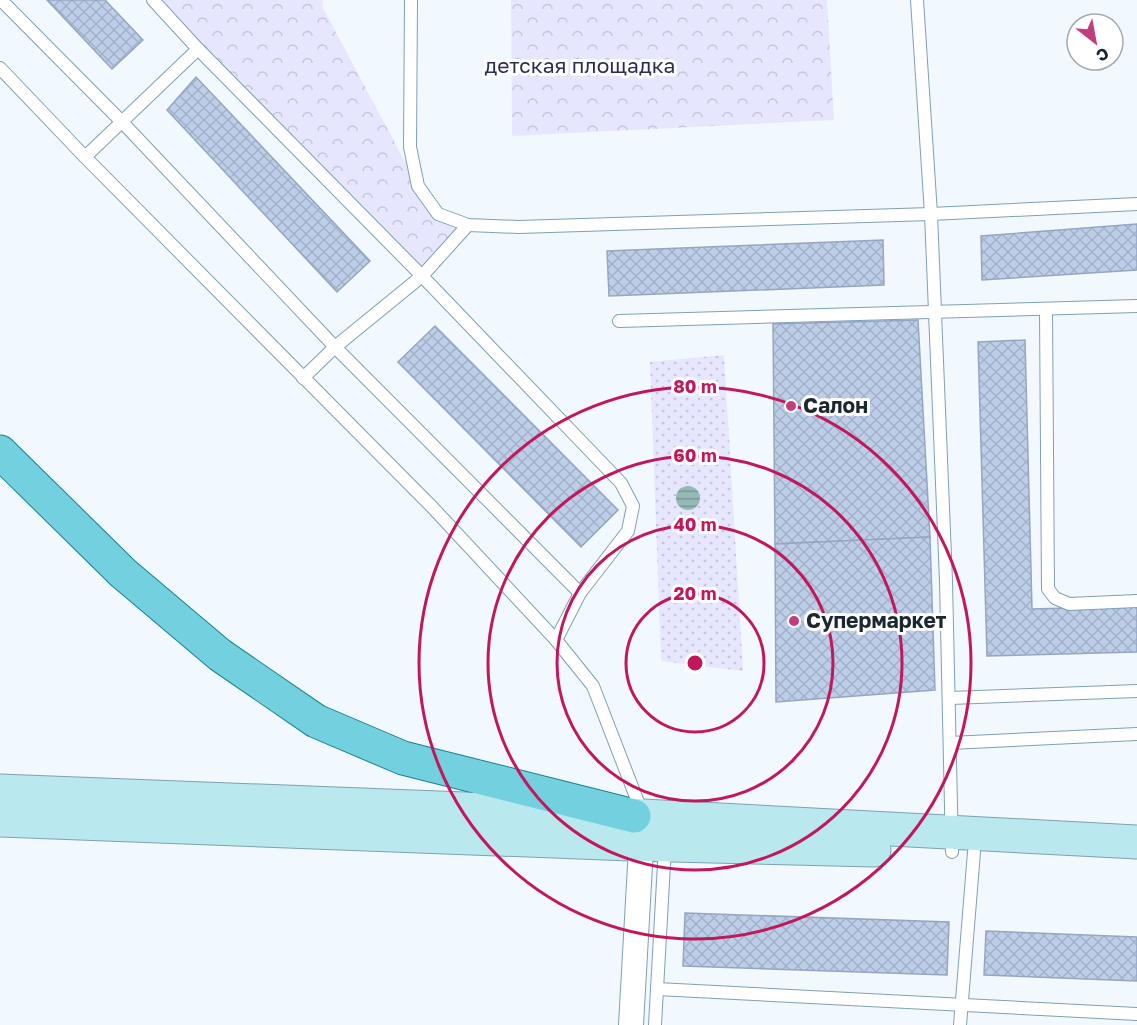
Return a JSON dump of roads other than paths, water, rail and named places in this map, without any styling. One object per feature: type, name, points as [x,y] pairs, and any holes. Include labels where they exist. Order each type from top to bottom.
[{"type":"main road","points":[[0,452],[123,573],[220,655],[316,721],[403,758],[646,830]]},
{"type":"main road","points":[[0,791],[1137,857]]},
{"type":"main road","points":[[0,820],[646,830]]},
{"type":"main road","points":[[959,845],[1137,842]]},
{"type":"street","points":[[631,1025],[646,830]]},
{"type":"lane","points":[[1,0],[122,122],[335,347],[580,593]]},
{"type":"lane","points":[[153,0],[621,483],[633,506],[628,531],[580,593],[556,640]]},
{"type":"lane","points":[[411,0],[410,147],[418,186],[438,214],[468,225],[519,227],[931,214],[1137,204]]},
{"type":"lane","points":[[917,0],[931,214],[950,743],[959,845],[960,1025]]},
{"type":"lane","points":[[85,157],[198,49]]},
{"type":"lane","points":[[0,68],[85,157],[434,508],[556,640],[593,687],[646,830],[657,989],[655,1025]]},
{"type":"lane","points":[[303,378],[335,347],[422,276],[468,225]]},
{"type":"lane","points":[[619,321],[1137,306]]},
{"type":"lane","points":[[1046,310],[1048,589],[1055,598],[1069,604],[1137,601]]},
{"type":"lane","points":[[950,698],[1137,691]]},
{"type":"lane","points":[[950,743],[1137,734]]},
{"type":"lane","points":[[657,989],[1137,1014]]},
{"type":"place","name":"Салон","points":[[791,406]]},
{"type":"place","name":"Супермаркет","points":[[794,621]]},
{"type":"park label","name":"детская площадка","points":[[580,66]]}]
